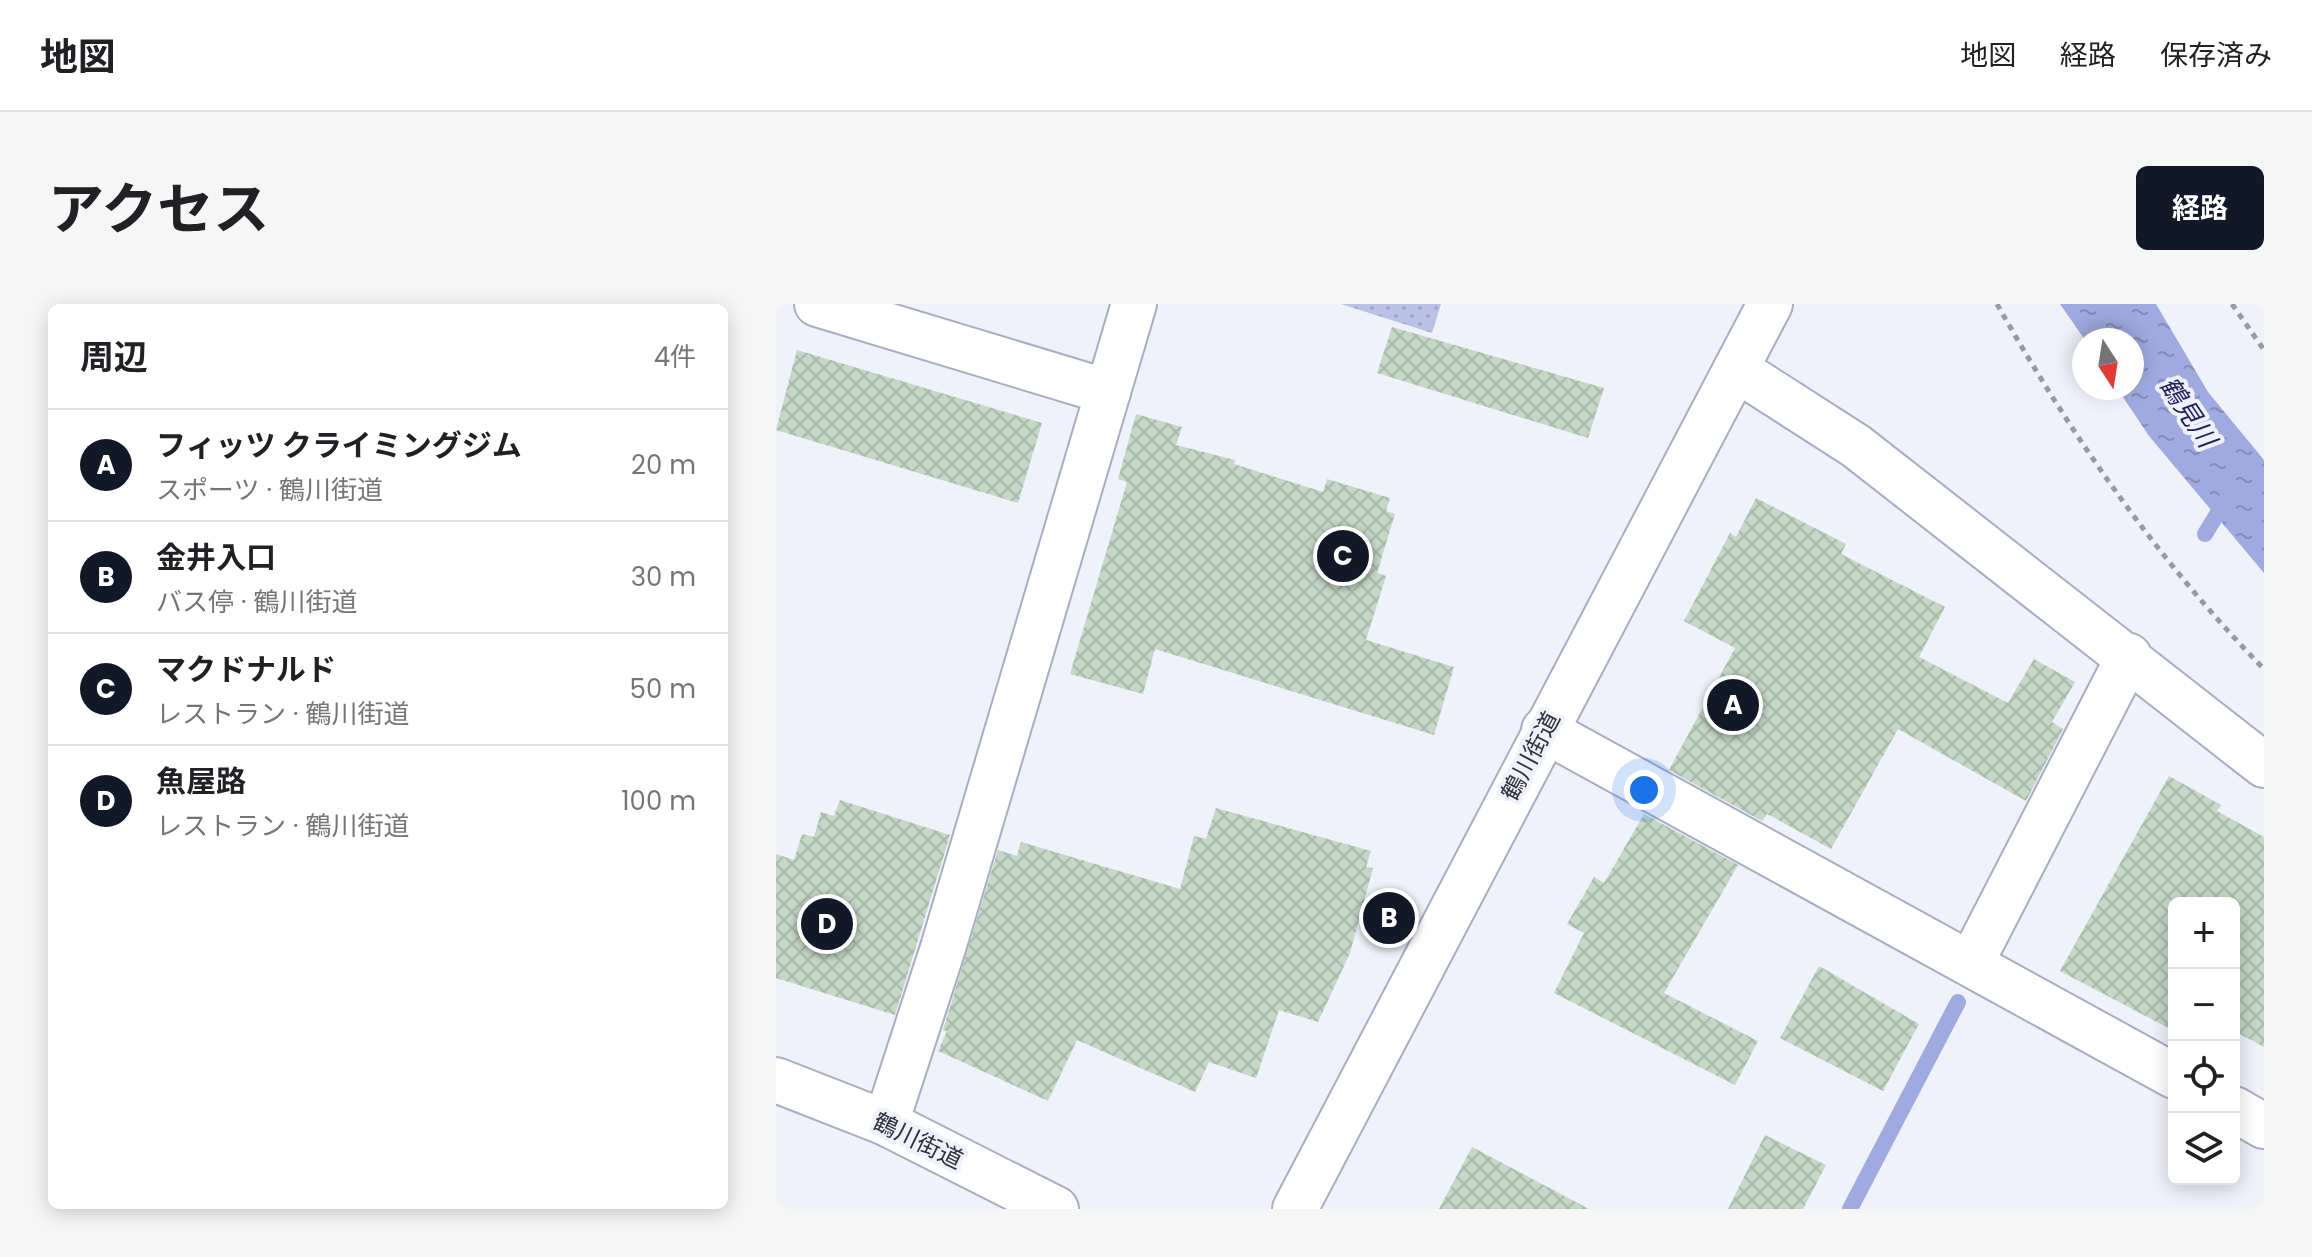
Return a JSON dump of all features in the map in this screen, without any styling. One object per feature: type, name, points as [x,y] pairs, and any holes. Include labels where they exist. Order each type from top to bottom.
[{"type":"street","points":[[817,304],[1108,392]]},
{"type":"street","points":[[886,1123],[943,948],[1134,304]]},
{"type":"street","name":"鶴川街道","points":[[1295,1209],[1770,304]]},
{"type":"street","points":[[1736,369],[1856,446],[2129,656],[2264,765]]},
{"type":"street","points":[[1971,963],[2129,656]]},
{"type":"street","points":[[1544,730],[2168,1073]]},
{"type":"street","name":"鶴川街道","points":[[776,1080],[886,1123],[1056,1209]]},
{"type":"street","points":[[2240,1112],[2264,1126]]},
{"type":"path","points":[[1997,304],[2063,415],[2112,488],[2264,669]]},
{"type":"path","points":[[2232,304],[2264,350]]},
{"type":"shaded area","points":[[1341,304],[1441,304],[1432,333]]},
{"type":"water","name":"鶴見川","points":[[2060,304],[2156,304],[2208,392],[2264,460],[2264,573],[2149,436],[2125,400],[2144,400],[2144,328],[2077,328]]},
{"type":"building","points":[[1392,327],[1604,388],[1588,438],[1377,373]]},
{"type":"building","points":[[797,350],[1042,423],[1018,503],[776,430]]},
{"type":"building","points":[[1136,414],[1182,427],[1176,445],[1235,460],[1234,464],[1323,492],[1327,479],[1390,498],[1386,511],[1395,514],[1377,573],[1386,576],[1366,640],[1454,667],[1434,735],[1155,649],[1143,694],[1070,674],[1127,482],[1118,479]]},
{"type":"building","points":[[1756,498],[1846,544],[1841,554],[1945,607],[1919,657],[2008,703],[2034,659],[2075,682],[2052,722],[2063,729],[2026,801],[1898,729],[1831,849],[1767,814],[1762,821],[1669,770],[1735,648],[1684,621],[1730,533],[1736,537]]},
{"type":"building","points":[[2169,776],[2221,805],[2217,811],[2264,837],[2264,1047],[2240,1034],[2240,897],[2168,897],[2168,1028],[2060,971]]},
{"type":"building","points":[[840,800],[950,835],[895,1015],[776,978],[776,854],[794,860],[802,834],[814,837],[821,812],[834,816]]},
{"type":"building","points":[[1216,808],[1371,851],[1366,867],[1373,868],[1350,953],[1318,1022],[1279,1010],[1256,1078],[1209,1062],[1195,1092],[1077,1040],[1048,1101],[938,1051],[947,1031],[943,1030],[998,850],[1017,856],[1021,842],[1180,889],[1194,836],[1206,839]]},
{"type":"building","points":[[1644,814],[1738,865],[1664,993],[1758,1041],[1735,1085],[1554,993],[1584,933],[1567,924],[1594,877],[1604,883]]},
{"type":"building","points":[[1819,966],[1919,1024],[1883,1091],[1780,1038]]},
{"type":"building","points":[[1765,1135],[1826,1165],[1803,1209],[1728,1209]]},
{"type":"building","points":[[1472,1147],[1589,1209],[1439,1209]]},
{"type":"waterway","points":[[2205,534],[2227,498]]},
{"type":"waterway","points":[[1850,1209],[1958,1002]]},
{"type":"place","name":"マクドナルド","points":[[1343,556]]},
{"type":"place","name":"フィッツ クライミングジム","points":[[1733,705]]},
{"type":"place","name":"金井入口","points":[[1389,918]]},
{"type":"place","name":"魚屋路","points":[[827,924]]}]
